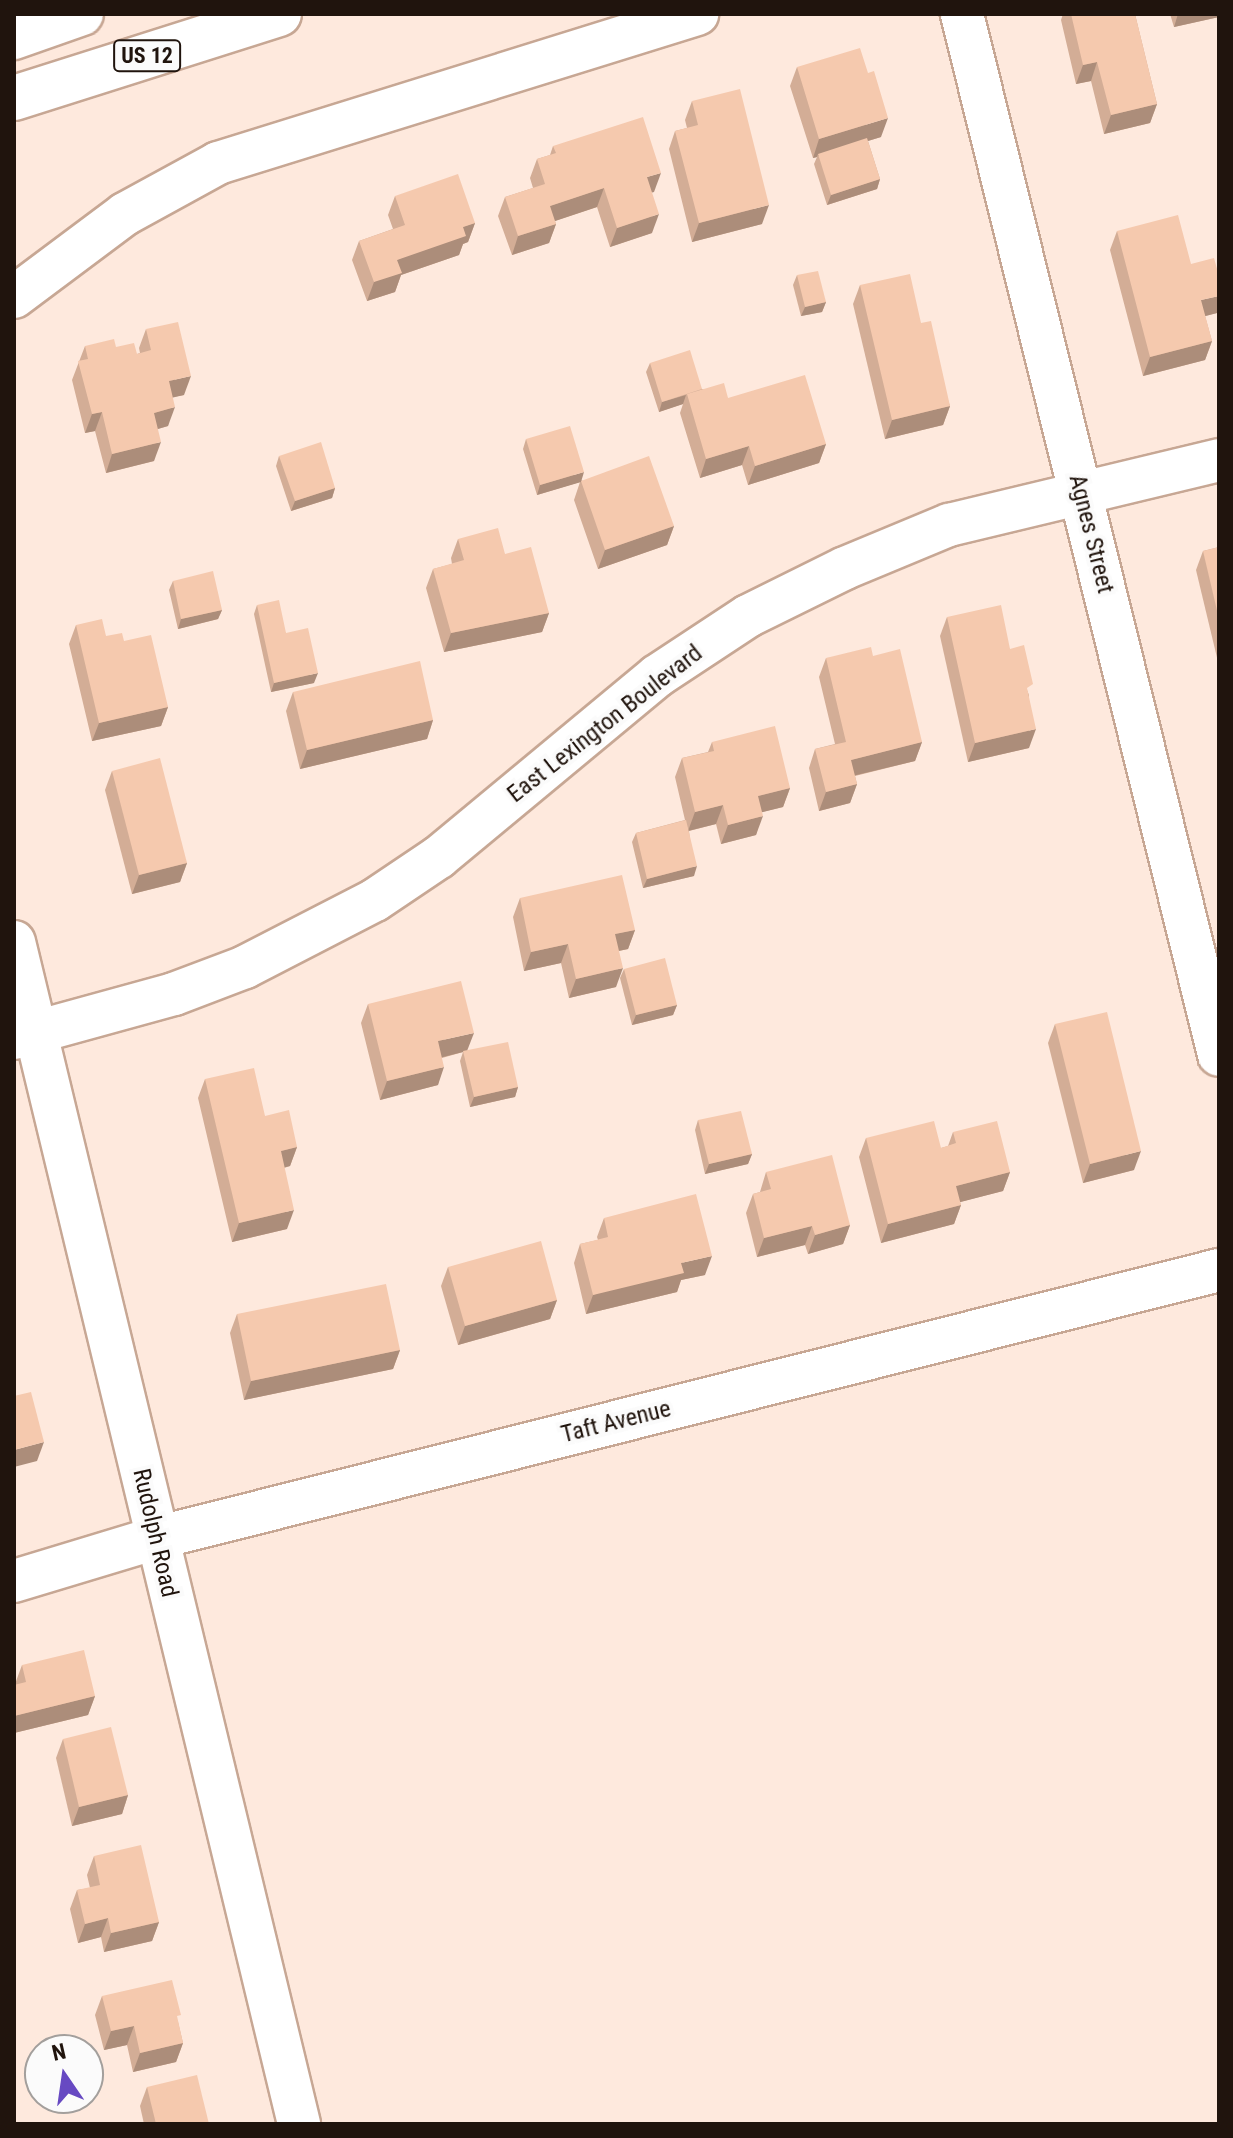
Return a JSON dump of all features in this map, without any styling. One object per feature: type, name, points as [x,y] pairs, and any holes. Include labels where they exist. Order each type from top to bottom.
[{"type":"main road","name":"US 12","points":[[16,98],[279,14]]},
{"type":"street","points":[[14,38],[82,14]]},
{"type":"street","points":[[14,297],[125,214],[218,163],[697,14]]},
{"type":"street","name":"Agnes Street","points":[[962,14],[1219,1055]]},
{"type":"street","name":"East Lexington Boulevard","points":[[25,1035],[174,994],[245,967],[375,900],[439,857],[657,676],[748,616],[845,568],[949,525],[1219,460]]},
{"type":"street","name":"Rudolph Road","points":[[14,942],[25,1035],[156,1538],[299,2124]]},
{"type":"street","name":"Taft Avenue","points":[[14,1581],[156,1538],[1219,1270]]},
{"type":"building","points":[[1071,14],[1135,14],[1157,104],[1111,115],[1097,62],[1083,65]]},
{"type":"building","points":[[860,48],[868,73],[874,71],[888,118],[819,139],[797,67]]},
{"type":"building","points":[[740,89],[769,205],[699,223],[675,131],[698,125],[692,101]]},
{"type":"building","points":[[643,117],[661,173],[647,177],[659,214],[617,228],[604,188],[550,206],[556,224],[518,236],[505,197],[545,184],[537,159],[556,153],[553,146]]},
{"type":"building","points":[[867,138],[880,179],[831,195],[818,154]]},
{"type":"building","points":[[458,174],[475,223],[463,227],[466,236],[397,260],[402,273],[374,282],[359,241],[405,225],[395,196]]},
{"type":"building","points":[[1178,215],[1191,264],[1214,258],[1219,276],[1219,296],[1201,300],[1212,341],[1150,357],[1117,231]]},
{"type":"building","points":[[818,271],[826,302],[805,307],[797,275]]},
{"type":"building","points":[[910,274],[921,323],[931,321],[950,406],[892,420],[860,285]]},
{"type":"building","points":[[178,322],[191,376],[169,381],[175,407],[154,413],[161,442],[112,454],[102,412],[92,414],[78,361],[88,359],[85,346],[114,339],[116,347],[134,343],[137,354],[151,350],[146,329]]},
{"type":"building","points":[[690,350],[702,389],[662,402],[650,363]]},
{"type":"building","points":[[805,375],[826,444],[755,466],[749,446],[706,459],[687,394],[724,383],[728,398]]},
{"type":"building","points":[[570,426],[584,472],[540,485],[526,439]]},
{"type":"building","points":[[321,442],[335,488],[295,501],[279,456]]},
{"type":"building","points":[[649,456],[674,526],[605,550],[581,481]]},
{"type":"building","points":[[498,528],[505,554],[531,547],[549,613],[451,633],[433,569],[464,560],[458,539]]},
{"type":"building","points":[[1219,547],[1219,619],[1203,551]]},
{"type":"building","points":[[213,571],[222,610],[181,619],[173,581]]},
{"type":"building","points":[[279,600],[286,633],[308,628],[318,673],[274,683],[257,605]]},
{"type":"building","points":[[1001,605],[1010,649],[1024,645],[1033,684],[1027,688],[1036,729],[975,743],[947,617]]},
{"type":"building","points":[[102,619],[106,636],[122,633],[124,641],[151,635],[168,707],[99,723],[76,625]]},
{"type":"building","points":[[871,647],[873,656],[900,649],[922,742],[851,760],[857,784],[826,792],[815,749],[846,742],[826,658]]},
{"type":"building","points":[[420,661],[433,720],[307,750],[293,692]]},
{"type":"building","points":[[775,726],[790,788],[758,796],[763,816],[728,825],[723,805],[695,812],[682,758],[714,751],[712,742]]},
{"type":"building","points":[[160,758],[187,863],[139,875],[112,771]]},
{"type":"building","points":[[686,820],[697,866],[647,879],[636,833]]},
{"type":"building","points":[[622,875],[635,930],[615,934],[623,968],[576,979],[568,944],[531,952],[520,898]]},
{"type":"building","points":[[665,958],[677,1005],[636,1015],[624,969]]},
{"type":"building","points":[[461,981],[474,1033],[438,1041],[444,1067],[387,1081],[368,1004]]},
{"type":"building","points":[[1107,1012],[1141,1151],[1090,1164],[1055,1024]]},
{"type":"building","points":[[508,1042],[518,1087],[474,1097],[463,1051]]},
{"type":"building","points":[[254,1068],[265,1116],[289,1110],[297,1147],[281,1151],[294,1210],[239,1223],[205,1079]]},
{"type":"building","points":[[741,1111],[752,1154],[709,1164],[698,1120]]},
{"type":"building","points":[[934,1121],[941,1148],[956,1143],[953,1132],[997,1121],[1010,1172],[956,1186],[961,1205],[888,1224],[866,1138]]},
{"type":"building","points":[[832,1155],[850,1225],[815,1235],[812,1226],[764,1238],[753,1194],[771,1189],[766,1172]]},
{"type":"building","points":[[696,1194],[712,1256],[681,1263],[684,1273],[593,1295],[580,1244],[608,1237],[604,1218]]},
{"type":"building","points":[[541,1241],[557,1300],[465,1326],[448,1267]]},
{"type":"building","points":[[386,1284],[400,1350],[251,1381],[237,1314]]},
{"type":"building","points":[[31,1392],[44,1442],[14,1450],[14,1396]]},
{"type":"building","points":[[84,1650],[95,1696],[14,1716],[14,1685],[26,1682],[22,1665]]},
{"type":"building","points":[[111,1727],[128,1795],[79,1807],[63,1739]]},
{"type":"building","points":[[141,1845],[159,1922],[111,1933],[108,1918],[85,1924],[77,1890],[100,1885],[94,1856]]},
{"type":"building","points":[[172,1980],[181,2015],[177,2016],[183,2043],[140,2053],[134,2026],[111,2031],[102,1996]]},
{"type":"building","points":[[197,2075],[209,2124],[156,2124],[147,2087]]}]
